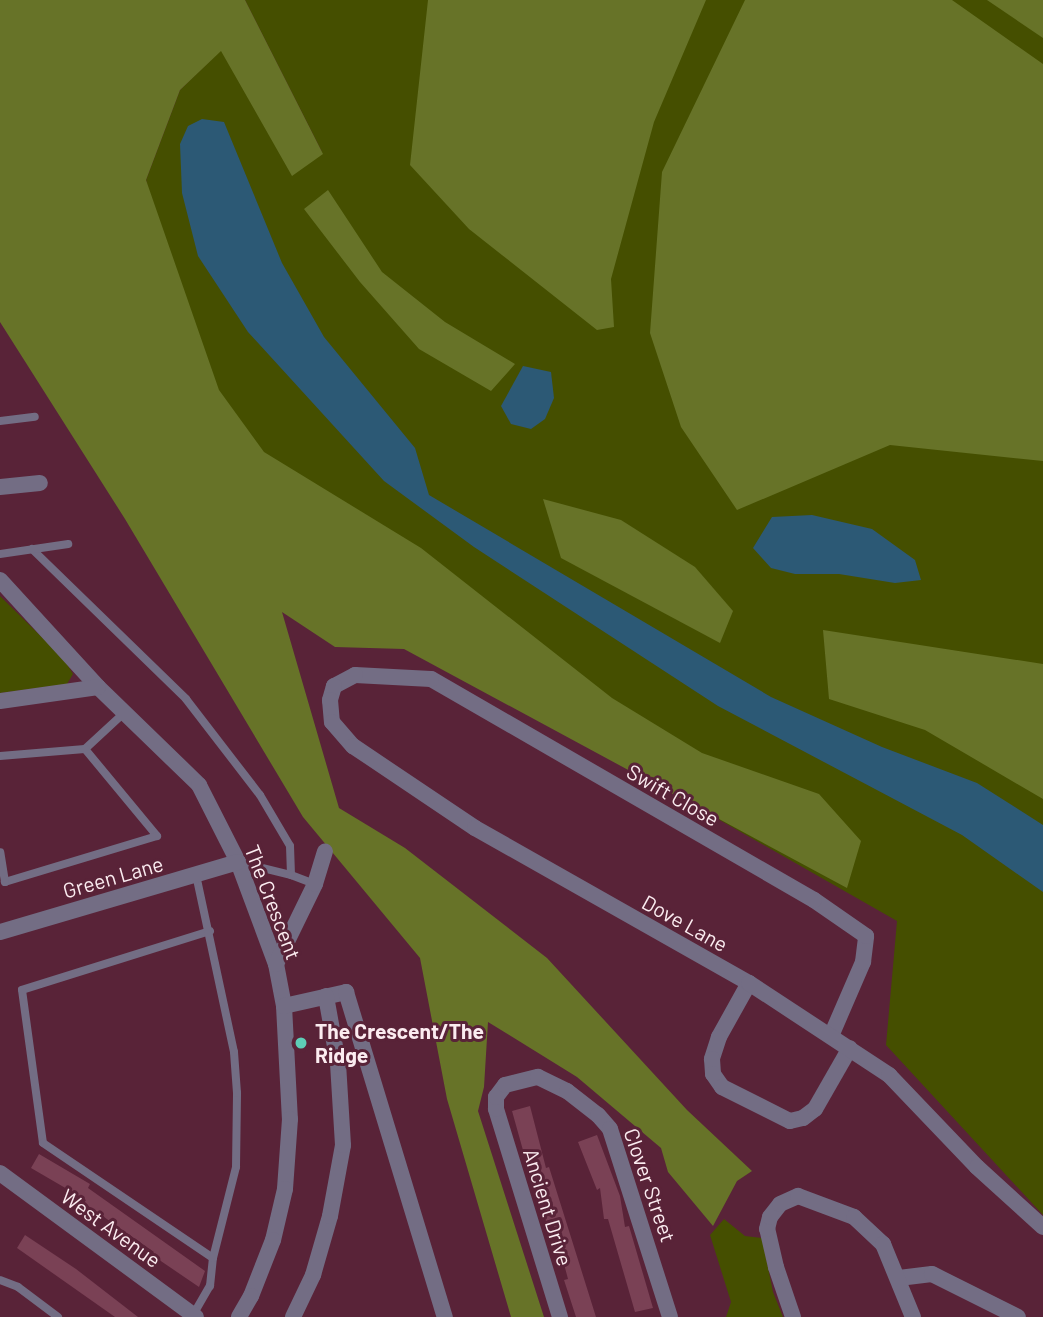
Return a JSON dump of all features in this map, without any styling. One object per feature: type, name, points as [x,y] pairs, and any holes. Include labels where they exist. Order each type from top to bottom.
[{"type":"street","points":[[0,487],[40,483]]},
{"type":"street","name":"The Crescent","points":[[0,580],[98,687],[199,785],[238,862],[276,964],[284,1006],[290,1119],[285,1189],[273,1240],[251,1296],[239,1317]]},
{"type":"street","name":"Dove Lane","points":[[355,675],[334,686],[330,700],[332,722],[353,746],[475,828],[749,983],[889,1075],[977,1167],[1043,1227]]},
{"type":"street","name":"Swift Close","points":[[355,675],[431,679],[814,900],[866,936],[863,961],[831,1036]]},
{"type":"street","points":[[0,701],[98,687]]},
{"type":"street","points":[[276,964],[315,884],[325,852]]},
{"type":"street","name":"Green Lane","points":[[0,932],[238,862]]},
{"type":"street","points":[[749,983],[719,1037],[712,1059],[713,1074],[722,1087],[790,1121],[803,1118],[815,1108],[850,1048]]},
{"type":"street","points":[[284,1006],[346,992],[445,1317]]},
{"type":"street","points":[[293,1317],[313,1275],[330,1216],[343,1145],[338,1063],[326,996]]},
{"type":"street","name":"Clover Street","points":[[496,1109],[496,1097],[505,1085],[538,1077],[567,1091],[598,1115],[610,1129],[670,1317]]},
{"type":"street","name":"Ancient Drive","points":[[496,1109],[560,1317]]},
{"type":"street","name":"West Avenue","points":[[0,1173],[195,1316]]},
{"type":"street","points":[[793,1317],[775,1267],[767,1229],[770,1217],[780,1204],[798,1196],[823,1203],[854,1217],[883,1244],[913,1317]]},
{"type":"street","points":[[899,1278],[932,1274],[1018,1317]]},
{"type":"lane","points":[[0,421],[35,417]]},
{"type":"lane","points":[[0,554],[68,544]]},
{"type":"lane","points":[[32,549],[186,699],[260,795],[290,846],[291,874]]},
{"type":"lane","points":[[0,756],[85,749],[125,712]]},
{"type":"lane","points":[[0,852],[5,882],[158,836],[85,749]]},
{"type":"lane","points":[[238,862],[291,874],[315,884]]},
{"type":"lane","points":[[195,1316],[210,1286],[213,1258],[236,1167],[237,1093],[234,1052],[196,874]]},
{"type":"lane","points":[[210,930],[22,990],[43,1143],[213,1258]]},
{"type":"lane","points":[[0,1280],[19,1287],[58,1317]]},
{"type":"green space","points":[[0,0],[245,0],[323,154],[292,176],[221,51],[180,90],[146,180],[219,390],[264,452],[421,548],[612,698],[702,753],[819,794],[861,841],[847,888],[404,649],[335,647],[282,612],[339,808],[405,848],[547,958],[687,1110],[752,1171],[737,1181],[713,1226],[668,1172],[661,1148],[577,1077],[488,1022],[484,1087],[478,1111],[544,1317],[511,1317],[447,1099],[420,958],[303,817],[125,519],[0,322]]},
{"type":"green space","points":[[245,0],[1043,0],[1043,1215],[886,1045],[897,921],[242,548],[146,180],[180,90],[221,50],[322,152]]},
{"type":"green space","points":[[428,0],[706,0],[654,122],[611,279],[614,327],[597,330],[469,229],[410,165]]},
{"type":"green space","points":[[745,0],[952,0],[1043,64],[1043,461],[890,445],[737,510],[681,427],[650,333],[662,172]]},
{"type":"green space","points":[[987,0],[1043,0],[1043,38]]},
{"type":"green space","points":[[328,190],[382,272],[445,322],[515,364],[491,391],[419,349],[360,282],[304,209]]},
{"type":"green space","points":[[543,499],[621,520],[695,567],[733,611],[720,643],[561,558]]},
{"type":"green space","points":[[0,596],[64,659],[73,674],[67,684],[0,693]]},
{"type":"green space","points":[[823,630],[1043,664],[1043,799],[925,730],[829,699]]},
{"type":"green space","points":[[724,1219],[745,1236],[762,1238],[773,1292],[783,1317],[726,1317],[731,1302],[710,1235]]},
{"type":"water","points":[[202,119],[224,122],[282,263],[324,337],[415,448],[429,495],[771,697],[882,747],[977,783],[1043,825],[1043,892],[962,835],[718,706],[474,547],[384,481],[248,332],[198,256],[182,193],[180,144],[188,126]]},
{"type":"water","points":[[523,366],[551,372],[554,398],[545,419],[531,429],[511,424],[501,406]]},
{"type":"water","points":[[812,515],[872,529],[915,560],[921,580],[895,583],[839,574],[795,574],[771,568],[753,548],[772,517]]},
{"type":"building","points":[[530,1106],[546,1168],[549,1167],[596,1317],[576,1317],[564,1280],[568,1279],[552,1219],[546,1221],[526,1161],[512,1111]]},
{"type":"building","points":[[597,1135],[620,1196],[625,1227],[629,1226],[653,1308],[635,1312],[608,1219],[604,1219],[600,1188],[597,1190],[578,1142]]},
{"type":"building","points":[[39,1154],[90,1184],[88,1188],[205,1271],[199,1287],[84,1203],[86,1200],[31,1168]]},
{"type":"building","points":[[25,1235],[76,1269],[138,1317],[115,1317],[17,1248]]},
{"type":"place","name":"The Crescent/The Ridge","points":[[301,1043]]}]
